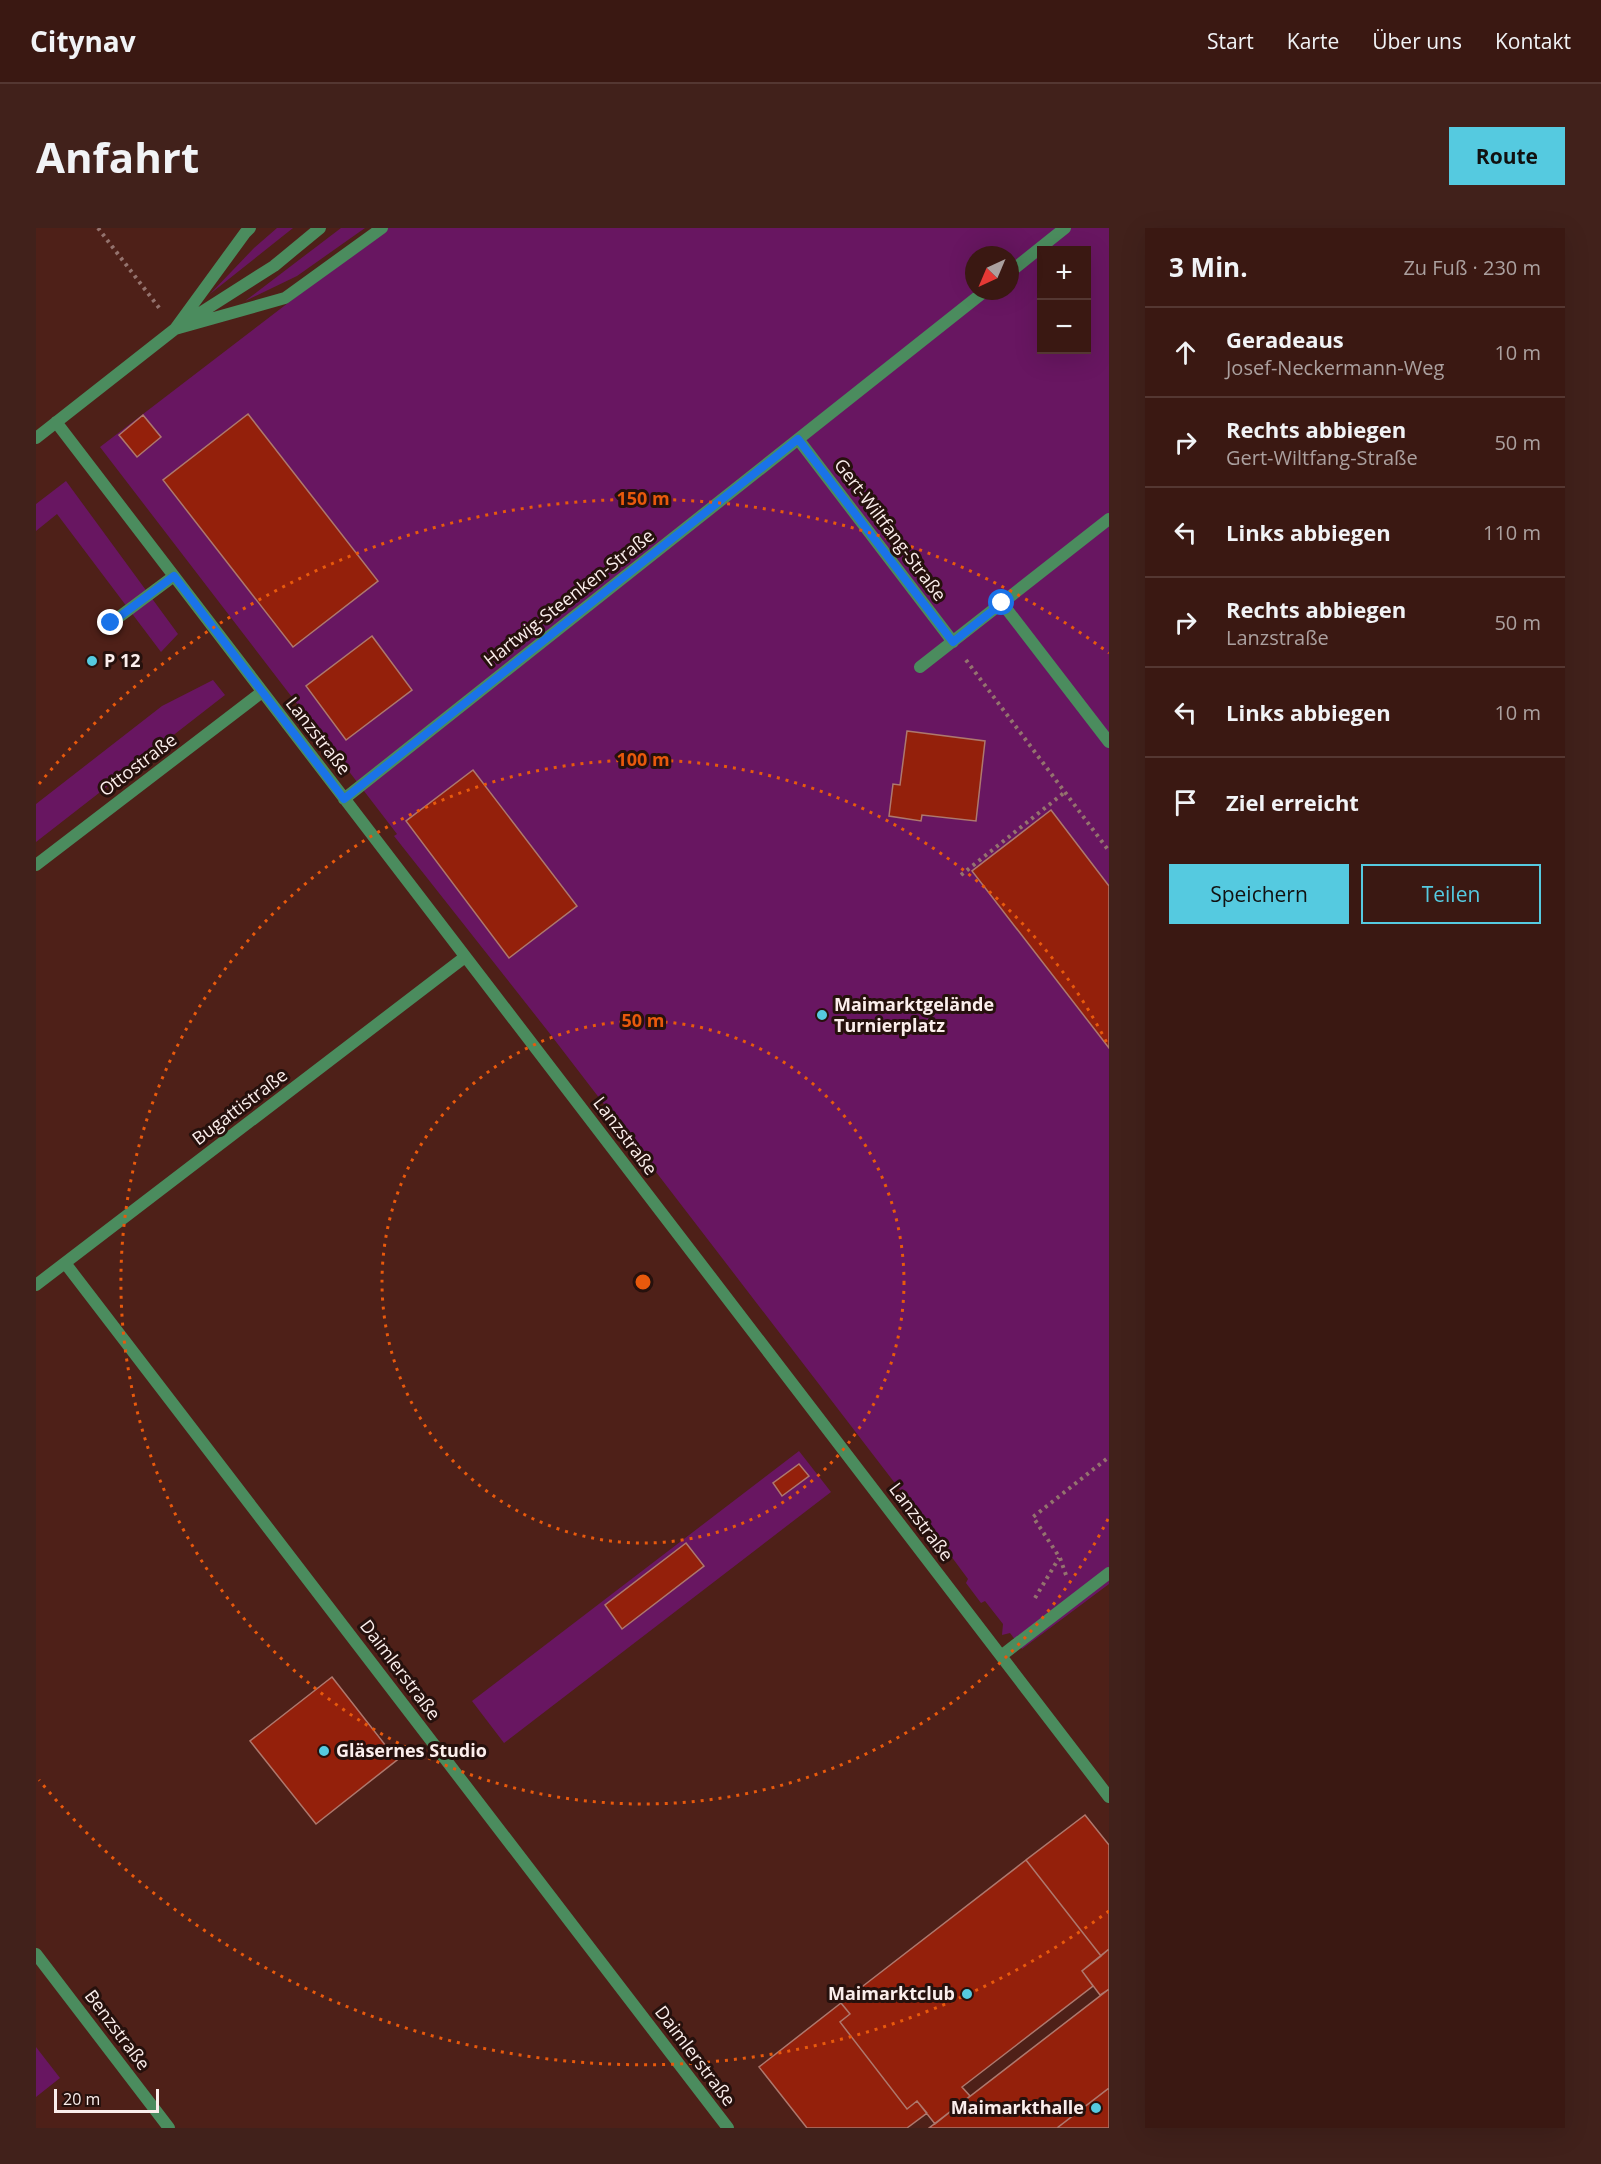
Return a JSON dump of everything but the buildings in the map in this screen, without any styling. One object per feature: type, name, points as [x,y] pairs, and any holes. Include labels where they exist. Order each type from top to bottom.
[{"type":"lane","points":[[175,329],[244,233],[250,228]]},
{"type":"lane","points":[[36,438],[175,329],[274,266],[320,228]]},
{"type":"lane","points":[[175,329],[285,298],[382,228]]},
{"type":"lane","points":[[1019,265],[1065,228]]},
{"type":"lane","name":"Hartwig-Steenken-Straße","points":[[344,799],[974,300]]},
{"type":"lane","name":"Lanzstraße","points":[[56,422],[1109,1797]]},
{"type":"lane","name":"Gert-Wiltfang-Straße","points":[[798,439],[953,642]]},
{"type":"lane","points":[[920,667],[1109,519]]},
{"type":"lane","points":[[111,623],[174,576]]},
{"type":"lane","points":[[1002,603],[1109,742]]},
{"type":"lane","name":"Ottostraße","points":[[36,866],[262,692]]},
{"type":"lane","name":"Bugattistraße","points":[[36,1285],[465,957]]},
{"type":"lane","name":"Daimlerstraße","points":[[65,1263],[728,2128]]},
{"type":"lane","points":[[1001,1656],[1109,1574]]},
{"type":"lane","name":"Benzstraße","points":[[36,1954],[169,2128]]},
{"type":"path","points":[[98,228],[175,329]]},
{"type":"path","points":[[953,642],[1109,851]]},
{"type":"path","points":[[961,875],[1065,792]]},
{"type":"path","points":[[1075,1600],[1060,1558],[1033,1517],[1109,1457]]},
{"type":"shaded area","points":[[277,228],[293,228],[210,294],[254,248]]},
{"type":"shaded area","points":[[341,228],[365,228],[297,276],[245,301]]},
{"type":"shaded area","name":"Maimarktgelände Turnierplatz","points":[[386,228],[1109,228],[1109,1584],[1022,1649],[1010,1633],[1002,1635],[1003,1624],[985,1601],[981,1603],[966,1583],[968,1579],[948,1552],[547,1030],[394,836],[397,834],[100,447]]},
{"type":"shaded area","points":[[66,481],[178,634],[161,652],[57,514],[36,531],[36,504]]},
{"type":"shaded area","points":[[213,680],[225,695],[36,842],[36,804],[162,706]]},
{"type":"shaded area","points":[[799,1451],[831,1492],[504,1743],[472,1701]]},
{"type":"shaded area","points":[[36,2047],[60,2078],[36,2097]]},
{"type":"place","name":"P 12","points":[[92,661]]},
{"type":"place","name":"Maimarktgelände Turnierplatz","points":[[822,1015]]},
{"type":"place","name":"Gläsernes Studio","points":[[324,1751]]},
{"type":"place","name":"Maimarktclub","points":[[967,1994]]},
{"type":"place","name":"Maimarkthalle","points":[[1096,2108]]},
{"type":"route","points":[[111,623],[174,576],[344,799],[798,439],[953,642],[1002,603]]}]
